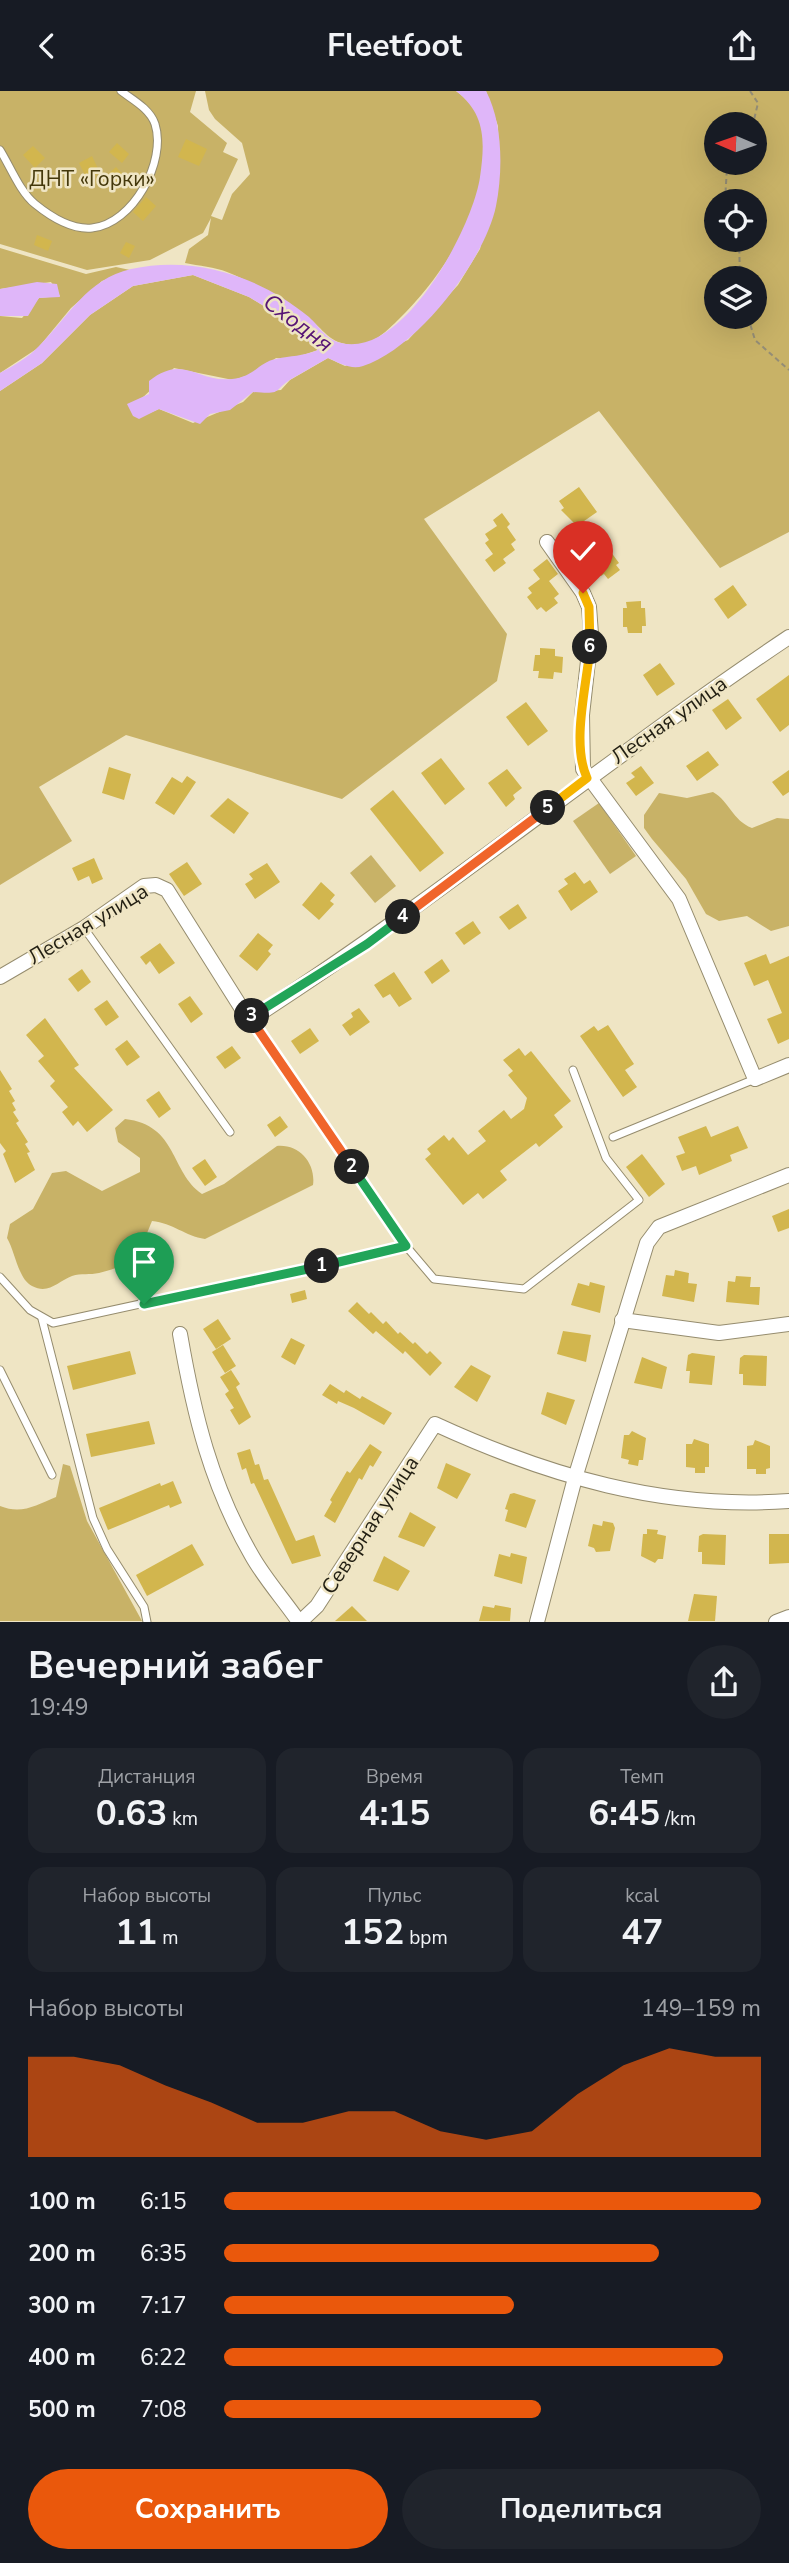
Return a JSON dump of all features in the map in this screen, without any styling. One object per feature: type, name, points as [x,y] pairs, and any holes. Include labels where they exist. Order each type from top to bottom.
[{"type":"street","points":[[547,542],[583,593],[589,607],[591,634],[582,715],[581,756],[587,778],[679,898],[755,1079],[789,1065]]},
{"type":"street","name":"Лесная улица","points":[[0,977],[84,928],[144,886],[162,886],[242,1009],[251,1014],[262,1012],[367,944],[587,778],[789,637]]},
{"type":"street","points":[[537,1622],[575,1479],[647,1243],[659,1227],[789,1175]]},
{"type":"street","points":[[622,1320],[719,1333],[789,1324]]},
{"type":"street","points":[[180,1334],[199,1435],[222,1497],[253,1558],[300,1622]]},
{"type":"street","name":"Северная улица","points":[[300,1622],[317,1606],[435,1424],[504,1456],[575,1479]]},
{"type":"street","points":[[575,1479],[642,1493],[698,1500],[748,1504],[789,1501]]},
{"type":"street","points":[[776,1622],[789,1617]]},
{"type":"lane","points":[[0,150],[32,202],[63,223],[80,228],[96,228],[134,202],[147,184],[157,162],[158,141],[154,123],[145,109],[121,91]]},
{"type":"lane","points":[[84,928],[230,1132]]},
{"type":"lane","points":[[251,1014],[257,1028],[406,1246],[434,1279],[524,1289],[639,1200],[606,1158],[573,1070]]},
{"type":"lane","points":[[613,1137],[755,1079]]},
{"type":"lane","points":[[0,1277],[42,1319],[53,1323],[406,1246]]},
{"type":"lane","points":[[42,1319],[93,1518],[107,1549],[144,1607],[147,1622]]},
{"type":"lane","points":[[0,1370],[52,1475]]},
{"type":"path","points":[[750,91],[758,103],[756,112]]},
{"type":"path","points":[[752,329],[755,340],[789,370]]},
{"type":"green space","name":"ДНТ «Горки»","points":[[0,91],[196,91],[190,112],[227,143],[223,152],[238,159],[211,216],[222,220],[232,194],[250,174],[242,143],[215,119],[209,110],[205,91],[456,91],[473,108],[482,124],[484,156],[480,182],[462,233],[449,257],[417,300],[379,337],[361,345],[346,344],[332,339],[306,316],[247,281],[222,270],[185,263],[189,249],[208,235],[211,218],[203,233],[150,260],[87,270],[0,244]]},
{"type":"green space","points":[[486,91],[789,91],[789,532],[720,568],[599,411],[424,519],[507,634],[497,681],[342,799],[126,735],[39,787],[72,841],[0,885],[0,391],[42,363],[90,315],[133,286],[193,275],[249,297],[285,319],[318,350],[291,359],[276,358],[253,374],[233,380],[174,368],[139,401],[145,415],[159,409],[193,423],[243,402],[253,392],[281,390],[290,380],[328,358],[345,366],[408,340],[458,285],[480,249],[499,167],[498,126]]},
{"type":"green space","points":[[0,248],[86,274],[116,267],[130,270],[102,281],[71,308],[38,348],[0,373],[0,316],[22,318],[39,298],[60,296],[51,282],[0,289]]},
{"type":"green space","points":[[713,792],[745,825],[752,828],[777,818],[789,819],[789,926],[771,931],[747,916],[719,921],[706,914],[686,879],[644,828],[644,815],[659,793],[687,798]]},
{"type":"green space","points":[[599,803],[636,856],[610,874],[573,821]]},
{"type":"green space","points":[[371,855],[396,886],[375,903],[350,873]]},
{"type":"green space","points":[[125,1119],[155,1130],[192,1185],[202,1194],[224,1184],[277,1146],[293,1148],[305,1157],[312,1170],[313,1185],[205,1239],[152,1221],[136,1260],[99,1273],[72,1276],[48,1288],[32,1286],[23,1277],[7,1238],[10,1224],[33,1209],[52,1173],[66,1171],[102,1191],[140,1172],[140,1158],[118,1142],[115,1128]]},
{"type":"green space","points":[[63,1464],[70,1466],[87,1521],[142,1621],[0,1621],[0,1506],[22,1509],[56,1497]]},
{"type":"water","name":"Сходня","points":[[456,91],[486,91],[492,104],[500,147],[496,206],[478,251],[446,300],[405,341],[384,356],[363,366],[354,367],[328,358],[293,378],[277,391],[253,392],[230,410],[210,414],[200,424],[159,409],[139,419],[133,416],[127,404],[149,394],[149,381],[161,373],[182,369],[220,379],[240,378],[270,361],[318,350],[285,319],[249,297],[193,275],[133,286],[90,315],[42,363],[0,391],[0,373],[35,350],[90,290],[116,274],[155,265],[202,267],[247,280],[290,303],[309,317],[327,336],[341,343],[364,343],[388,331],[410,311],[431,285],[449,256],[475,199],[482,164],[483,140],[473,109]]},
{"type":"water","points":[[37,282],[57,284],[60,297],[39,298],[28,316],[0,316],[0,289]]},
{"type":"building","points":[[186,139],[207,149],[199,166],[178,157]]},
{"type":"building","points":[[117,143],[129,154],[122,163],[109,152]]},
{"type":"building","points":[[33,146],[45,158],[35,168],[23,155]]},
{"type":"building","points":[[92,156],[100,173],[87,179],[79,163]]},
{"type":"building","points":[[116,167],[125,177],[112,188],[104,178]]},
{"type":"building","points":[[146,197],[156,206],[143,221],[133,212]]},
{"type":"building","points":[[37,235],[52,241],[48,251],[34,245]]},
{"type":"building","points":[[126,242],[135,246],[129,258],[120,253]]},
{"type":"building","points":[[579,487],[597,512],[577,526],[561,510],[564,508],[559,501]]},
{"type":"building","points":[[502,513],[516,540],[511,544],[515,550],[503,559],[506,563],[494,572],[485,560],[493,554],[485,543],[489,540],[485,534],[497,526],[493,520]]},
{"type":"building","points":[[601,545],[605,550],[608,548],[619,563],[616,565],[620,570],[608,579],[604,574],[601,576],[590,561],[593,558],[589,553]]},
{"type":"building","points":[[547,559],[558,574],[549,581],[559,594],[554,598],[558,603],[546,612],[541,607],[537,610],[527,597],[532,593],[528,588],[540,579],[533,570]]},
{"type":"building","points":[[733,585],[747,605],[728,619],[714,599]]},
{"type":"building","points":[[641,601],[641,608],[645,608],[646,626],[642,626],[642,633],[628,633],[627,627],[623,627],[623,608],[627,608],[626,602]]},
{"type":"building","points":[[540,648],[555,649],[555,656],[563,657],[562,673],[554,672],[553,679],[538,678],[539,671],[533,671],[535,655],[540,655]]},
{"type":"building","points":[[660,663],[675,684],[657,696],[643,675]]},
{"type":"building","points":[[789,675],[789,725],[780,732],[756,699]]},
{"type":"building","points":[[728,699],[742,718],[726,730],[712,710]]},
{"type":"building","points":[[526,702],[548,731],[528,746],[506,717]]},
{"type":"building","points":[[708,751],[719,765],[697,781],[686,766]]},
{"type":"building","points":[[441,758],[465,789],[445,805],[421,773]]},
{"type":"building","points":[[641,766],[654,783],[636,796],[626,783],[635,777],[631,773]]},
{"type":"building","points":[[109,767],[131,774],[124,800],[102,793]]},
{"type":"building","points":[[507,769],[522,788],[513,795],[515,799],[506,807],[488,783]]},
{"type":"building","points":[[789,770],[789,792],[783,796],[772,782]]},
{"type":"building","points":[[187,776],[196,782],[174,815],[155,803],[172,777],[182,783]]},
{"type":"building","points":[[393,790],[444,853],[420,872],[370,809]]},
{"type":"building","points":[[228,798],[249,813],[234,834],[210,816]]},
{"type":"building","points":[[94,858],[103,879],[92,884],[89,876],[78,881],[72,868]]},
{"type":"building","points":[[187,862],[202,884],[184,896],[169,874]]},
{"type":"building","points":[[267,863],[280,882],[255,899],[245,884],[253,879],[249,874]]},
{"type":"building","points":[[575,872],[584,884],[590,880],[598,892],[571,911],[558,891],[568,884],[564,879]]},
{"type":"building","points":[[321,882],[335,895],[330,901],[334,904],[319,920],[302,905]]},
{"type":"building","points":[[518,904],[527,918],[509,930],[499,917]]},
{"type":"building","points":[[473,921],[481,933],[464,945],[455,933]]},
{"type":"building","points":[[258,933],[273,945],[268,951],[271,954],[257,971],[239,956]]},
{"type":"building","points":[[160,943],[175,963],[159,974],[150,961],[146,965],[140,957]]},
{"type":"building","points":[[766,954],[770,964],[789,956],[789,1039],[778,1044],[767,1019],[782,1013],[768,980],[754,986],[744,963]]},
{"type":"building","points":[[442,959],[450,971],[432,984],[424,972]]},
{"type":"building","points":[[82,969],[91,982],[78,992],[68,979]]},
{"type":"building","points":[[394,972],[412,999],[399,1007],[390,994],[383,998],[374,985]]},
{"type":"building","points":[[190,996],[203,1014],[191,1023],[178,1004]]},
{"type":"building","points":[[107,1000],[119,1017],[106,1026],[94,1009]]},
{"type":"building","points":[[359,1008],[370,1022],[350,1036],[342,1025],[353,1017],[351,1013]]},
{"type":"building","points":[[45,1018],[79,1065],[74,1068],[113,1110],[87,1132],[78,1121],[73,1126],[62,1112],[68,1107],[50,1086],[55,1081],[38,1061],[44,1056],[26,1035]]},
{"type":"building","points":[[608,1025],[634,1064],[625,1070],[637,1087],[623,1097],[580,1036],[594,1026],[598,1031]]},
{"type":"building","points":[[310,1028],[319,1041],[300,1054],[291,1041]]},
{"type":"building","points":[[127,1040],[140,1057],[127,1066],[115,1049]]},
{"type":"building","points":[[232,1046],[241,1058],[225,1069],[216,1057]]},
{"type":"building","points":[[519,1048],[525,1056],[531,1051],[571,1101],[554,1115],[563,1127],[539,1147],[536,1143],[500,1171],[507,1180],[483,1199],[478,1193],[463,1205],[425,1159],[431,1154],[427,1149],[444,1135],[449,1141],[453,1137],[468,1155],[486,1141],[478,1131],[504,1110],[511,1119],[524,1109],[527,1098],[508,1075],[513,1071],[503,1060]]},
{"type":"building","points":[[0,1070],[12,1089],[9,1091],[15,1101],[12,1103],[16,1110],[13,1112],[19,1121],[16,1123],[28,1142],[25,1144],[30,1152],[27,1153],[35,1170],[15,1183],[3,1154],[6,1151],[0,1143]]},
{"type":"building","points":[[159,1091],[171,1109],[159,1118],[146,1100]]},
{"type":"building","points":[[280,1116],[288,1127],[275,1137],[267,1125]]},
{"type":"building","points":[[706,1126],[711,1137],[738,1126],[748,1148],[730,1155],[732,1161],[699,1175],[696,1166],[682,1171],[676,1156],[685,1153],[678,1137]]},
{"type":"building","points":[[642,1154],[665,1184],[649,1197],[626,1167]]},
{"type":"building","points":[[205,1159],[217,1177],[205,1186],[192,1168]]},
{"type":"building","points":[[789,1209],[789,1228],[778,1232],[772,1216]]},
{"type":"building","points":[[675,1270],[689,1273],[688,1283],[697,1284],[694,1302],[662,1296],[666,1275],[674,1276]]},
{"type":"building","points":[[736,1276],[751,1277],[750,1287],[760,1287],[759,1305],[726,1302],[728,1281],[735,1282]]},
{"type":"building","points":[[590,1282],[605,1286],[600,1313],[571,1305],[578,1283],[589,1286]]},
{"type":"building","points":[[305,1290],[307,1299],[292,1303],[290,1294]]},
{"type":"building","points":[[357,1302],[383,1324],[386,1321],[398,1334],[400,1332],[413,1344],[415,1342],[427,1354],[430,1351],[442,1363],[430,1376],[405,1351],[403,1354],[376,1331],[373,1334],[348,1311]]},
{"type":"building","points":[[218,1319],[231,1339],[216,1349],[203,1329]]},
{"type":"building","points":[[563,1331],[591,1335],[586,1362],[557,1354]]},
{"type":"building","points":[[291,1338],[305,1345],[295,1365],[281,1357]]},
{"type":"building","points":[[223,1345],[236,1366],[225,1373],[212,1352]]},
{"type":"building","points":[[130,1351],[136,1374],[73,1390],[67,1366]]},
{"type":"building","points":[[692,1353],[715,1356],[712,1385],[689,1383],[690,1371],[686,1371],[688,1355]]},
{"type":"building","points":[[744,1355],[767,1356],[766,1386],[743,1385],[743,1374],[739,1374],[740,1358]]},
{"type":"building","points":[[642,1357],[667,1367],[662,1389],[634,1383]]},
{"type":"building","points":[[471,1365],[491,1376],[477,1402],[454,1387]]},
{"type":"building","points":[[231,1370],[240,1384],[236,1387],[251,1417],[239,1425],[230,1410],[234,1408],[225,1394],[229,1391],[220,1377]]},
{"type":"building","points":[[330,1384],[360,1399],[362,1396],[392,1413],[384,1425],[354,1408],[338,1401],[337,1404],[322,1395]]},
{"type":"building","points":[[547,1392],[575,1400],[566,1425],[541,1414]]},
{"type":"building","points":[[149,1421],[155,1444],[91,1457],[86,1434]]},
{"type":"building","points":[[632,1431],[646,1438],[643,1460],[639,1460],[638,1466],[628,1464],[629,1460],[621,1458],[624,1435],[629,1435]]},
{"type":"building","points":[[694,1439],[709,1444],[709,1467],[705,1467],[705,1473],[695,1473],[695,1468],[686,1467],[686,1444],[692,1444]]},
{"type":"building","points":[[755,1440],[770,1446],[770,1468],[766,1469],[766,1474],[756,1474],[756,1469],[747,1469],[747,1446],[753,1445]]},
{"type":"building","points":[[370,1444],[382,1452],[373,1467],[370,1465],[362,1480],[359,1478],[335,1523],[324,1516],[332,1502],[330,1500],[347,1471],[350,1473]]},
{"type":"building","points":[[250,1449],[264,1480],[268,1479],[296,1541],[314,1535],[321,1556],[292,1564],[254,1483],[251,1484],[246,1468],[242,1470],[237,1453]]},
{"type":"building","points":[[446,1463],[471,1474],[457,1499],[437,1488]]},
{"type":"building","points":[[173,1481],[182,1503],[170,1508],[169,1505],[108,1530],[99,1508],[160,1483],[161,1486]]},
{"type":"building","points":[[510,1494],[536,1500],[526,1528],[505,1521],[508,1510],[505,1509]]},
{"type":"building","points":[[410,1512],[436,1527],[424,1547],[398,1537]]},
{"type":"building","points":[[603,1521],[613,1523],[615,1528],[610,1551],[596,1552],[588,1546],[593,1524],[602,1526]]},
{"type":"building","points":[[647,1529],[658,1530],[657,1534],[666,1536],[663,1559],[658,1559],[655,1563],[641,1556],[643,1534],[647,1534]]},
{"type":"building","points":[[769,1534],[789,1534],[789,1563],[769,1564]]},
{"type":"building","points":[[726,1535],[725,1565],[702,1564],[702,1552],[698,1552],[699,1536]]},
{"type":"building","points":[[192,1544],[204,1565],[147,1596],[136,1575]]},
{"type":"building","points":[[511,1553],[527,1557],[522,1584],[494,1576],[499,1554],[510,1557]]},
{"type":"building","points":[[384,1556],[410,1571],[398,1591],[373,1581]]},
{"type":"building","points":[[694,1594],[717,1596],[715,1621],[688,1621]]},
{"type":"building","points":[[495,1605],[511,1608],[510,1621],[479,1621],[483,1606],[494,1608]]},
{"type":"building","points":[[352,1606],[367,1621],[335,1621]]},
{"type":"route","points":[[144,1304],[406,1246],[257,1028],[251,1014],[262,1012],[367,944],[587,778],[581,756],[582,715],[591,634],[589,607],[583,593]]}]
